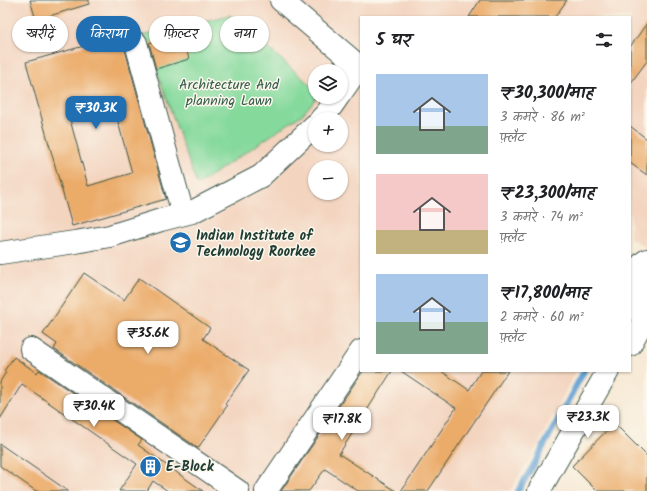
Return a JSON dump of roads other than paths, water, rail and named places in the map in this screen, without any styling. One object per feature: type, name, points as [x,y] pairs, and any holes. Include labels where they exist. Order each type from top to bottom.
[{"type":"street","points":[[281,0],[360,67],[348,83]]},
{"type":"street","points":[[138,52],[183,214]]},
{"type":"street","points":[[0,253],[110,236],[192,212],[261,176],[308,132]]},
{"type":"street","points":[[631,343],[647,314]]},
{"type":"street","points":[[31,349],[238,491]]},
{"type":"street","points":[[266,491],[360,352]]},
{"type":"street","points":[[540,491],[607,372]]},
{"type":"waterway","points":[[518,491],[583,372]]},
{"type":"place","name":"Indian Institute of Technology Roorkee","points":[[180,243]]},
{"type":"place","name":"E-Block","points":[[151,466]]},
{"type":"park label","name":"Architecture And planning Lawn","points":[[229,92]]}]
